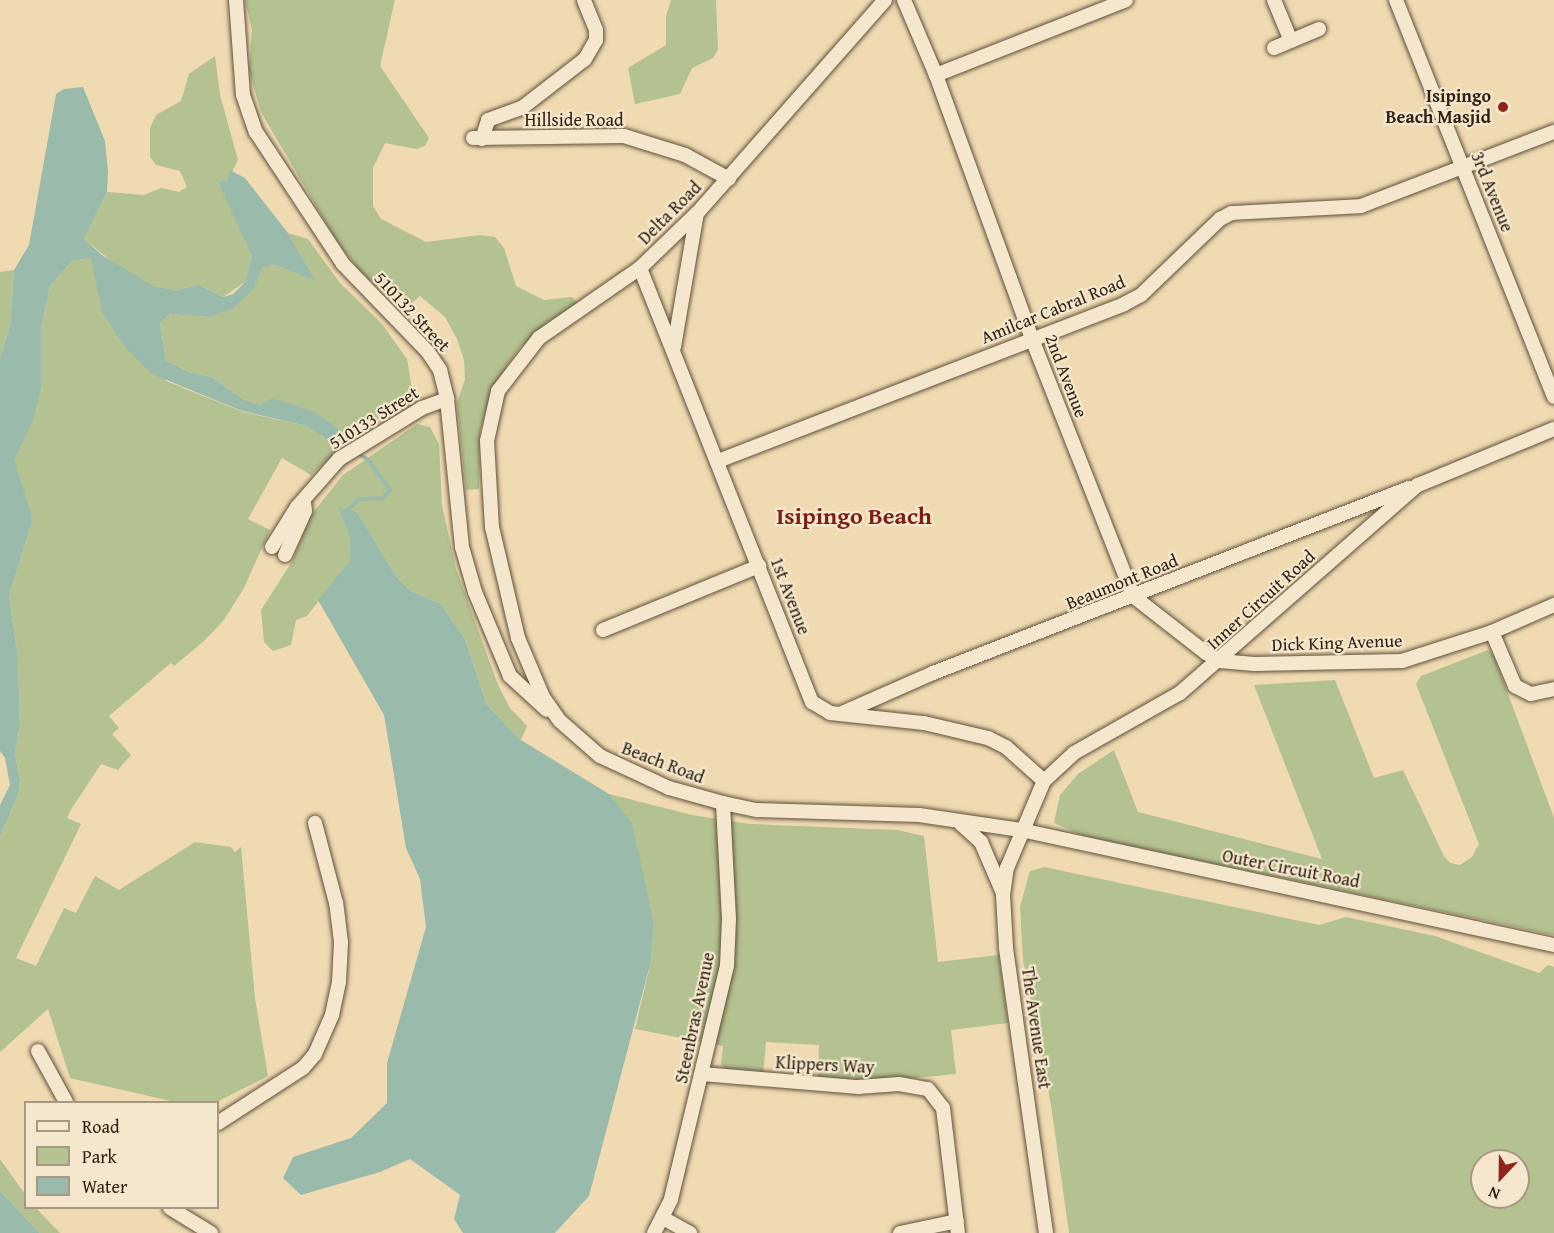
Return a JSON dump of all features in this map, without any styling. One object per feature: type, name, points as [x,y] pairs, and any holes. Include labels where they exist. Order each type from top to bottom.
[{"type":"street","name":"Hillside Road","points":[[584,0],[596,40],[585,59],[523,107],[488,120],[477,139],[624,136],[685,155],[729,179]]},
{"type":"street","name":"Delta Road","points":[[486,441],[498,391],[524,352],[539,338],[640,268],[697,213],[885,0]]},
{"type":"street","name":"2nd Avenue","points":[[903,0],[936,75],[1032,339],[1133,596],[1191,643],[1220,661]]},
{"type":"street","points":[[936,75],[1126,0]]},
{"type":"street","points":[[1274,0],[1291,41]]},
{"type":"street","name":"3rd Avenue","points":[[1396,0],[1554,397]]},
{"type":"street","name":"510132 Street","points":[[235,1],[243,95],[256,132],[343,264],[428,352],[443,378],[462,547],[475,592],[510,676],[560,721]]},
{"type":"street","points":[[1274,48],[1319,29]]},
{"type":"street","name":"Amilcar Cabral Road","points":[[718,461],[1141,295],[1220,219],[1232,213],[1361,206],[1554,132]]},
{"type":"street","points":[[674,349],[697,213]]},
{"type":"street","name":"1st Avenue","points":[[640,268],[674,349],[809,697],[817,707],[840,714],[950,727],[988,738],[1006,747],[1044,781]]},
{"type":"street","name":"510133 Street","points":[[272,548],[297,507],[304,503],[313,486],[339,459],[422,408],[447,399]]},
{"type":"street","name":"Inner Circuit Road","points":[[1021,830],[1044,781],[1074,753],[1176,696],[1220,661],[1418,485],[1554,429]]},
{"type":"street","name":"Beach Road","points":[[486,441],[492,527],[518,638],[543,697],[560,721],[600,756],[628,771],[669,788],[757,810],[919,815],[1021,830]]},
{"type":"street","name":"Beaumont Road","points":[[840,714],[1418,485]]},
{"type":"street","name":"510133 Street","points":[[285,555],[305,511],[304,503]]},
{"type":"street","points":[[603,630],[759,566]]},
{"type":"street","name":"Dick King Avenue","points":[[1220,661],[1254,664],[1401,661],[1492,632],[1554,605]]},
{"type":"street","points":[[1492,632],[1515,686],[1531,694],[1554,689]]},
{"type":"street","name":"Steenbras Avenue","points":[[654,1233],[663,1218],[702,1074],[729,947],[723,803]]},
{"type":"street","points":[[958,822],[981,842],[1003,895]]},
{"type":"street","points":[[219,1122],[303,1068],[323,1038],[332,1015],[340,974],[341,942],[336,903],[315,823]]},
{"type":"street","name":"The Avenue East","points":[[1021,830],[1007,868],[1003,895],[1006,947],[1046,1233]]},
{"type":"street","name":"Outer Circuit Road","points":[[1021,830],[1554,945]]},
{"type":"street","points":[[38,1050],[65,1101]]},
{"type":"street","name":"Klippers Way","points":[[702,1074],[858,1088],[920,1086],[940,1101],[957,1227]]},
{"type":"street","points":[[172,1209],[211,1233]]},
{"type":"street","points":[[663,1218],[690,1233]]},
{"type":"street","points":[[900,1233],[957,1227]]},
{"type":"green space","points":[[245,0],[395,0],[380,66],[429,138],[425,146],[416,149],[385,143],[373,168],[373,206],[381,219],[426,242],[480,235],[495,237],[504,248],[516,286],[544,300],[572,297],[578,303],[520,347],[493,386],[480,430],[479,489],[466,490],[457,403],[465,379],[464,360],[457,339],[445,317],[420,296],[402,311],[359,270],[336,240],[261,112],[249,71],[252,30]]},
{"type":"green space","points":[[671,0],[716,0],[718,50],[713,58],[692,68],[680,94],[635,104],[628,68],[666,45],[666,16]]},
{"type":"green space","points":[[215,56],[220,95],[238,160],[228,180],[219,182],[252,256],[245,282],[223,297],[199,285],[176,290],[153,286],[124,271],[84,239],[107,192],[144,195],[161,188],[179,192],[187,187],[180,171],[156,165],[150,157],[150,128],[156,115],[181,101],[189,74]]},
{"type":"green space","points":[[288,233],[308,239],[340,283],[382,324],[407,359],[415,407],[399,417],[382,415],[365,437],[353,440],[336,428],[244,400],[212,377],[192,373],[166,361],[160,321],[172,314],[208,317],[254,289],[261,267],[275,265],[315,280]]},
{"type":"green space","points":[[91,258],[166,381],[243,412],[307,426],[340,449],[311,475],[282,458],[248,519],[270,530],[243,590],[223,621],[204,641],[174,666],[171,663],[109,716],[119,728],[112,734],[131,755],[118,770],[101,764],[72,808],[67,818],[81,824],[16,958],[36,966],[64,908],[76,913],[95,876],[119,890],[195,842],[231,847],[235,852],[241,847],[255,998],[268,1076],[219,1101],[171,1101],[70,1078],[48,1009],[0,1052],[0,837],[19,792],[20,780],[15,754],[20,726],[18,657],[9,596],[33,519],[13,460],[41,389],[41,329],[50,286],[72,261]]},
{"type":"green space","points":[[14,270],[10,325],[0,358],[0,272]]},
{"type":"green space","points":[[417,424],[430,427],[439,444],[442,505],[456,569],[498,685],[510,708],[527,726],[521,740],[487,705],[465,639],[441,604],[411,591],[396,576],[357,512],[339,508],[350,538],[349,562],[307,616],[296,620],[291,645],[273,651],[264,642],[261,610],[293,560],[311,515],[343,475]]},
{"type":"green space","points":[[1488,650],[1494,656],[1554,818],[1554,935],[1083,836],[1054,823],[1060,795],[1078,774],[1114,750],[1138,812],[1322,859],[1254,685],[1335,680],[1374,778],[1403,770],[1444,856],[1450,863],[1460,865],[1472,857],[1479,844],[1416,684],[1421,676]]},
{"type":"green space","points":[[609,794],[692,815],[750,824],[897,830],[924,836],[938,962],[999,955],[1008,1023],[951,1030],[956,1074],[882,1081],[818,1080],[819,1045],[766,1042],[763,1076],[728,1072],[721,1064],[723,1046],[635,1029],[651,961],[654,924],[644,884]]},
{"type":"green space","points":[[1044,867],[1319,925],[1346,917],[1435,936],[1539,973],[1548,965],[1554,967],[1554,1233],[1069,1233],[1051,1105],[1023,960],[1020,907],[1030,871]]},
{"type":"green space","points":[[0,1159],[24,1193],[24,1209],[37,1209],[60,1233],[40,1233],[0,1191]]},
{"type":"water","points":[[83,87],[105,141],[108,171],[107,192],[84,239],[102,255],[153,286],[176,290],[199,285],[223,297],[233,294],[245,282],[252,256],[218,182],[228,180],[230,170],[245,178],[288,233],[316,281],[275,265],[262,267],[254,289],[232,309],[208,317],[171,314],[160,322],[166,361],[192,373],[212,377],[244,400],[261,405],[273,398],[315,412],[353,440],[340,449],[307,426],[242,411],[152,374],[125,347],[102,312],[91,258],[72,261],[50,286],[41,329],[41,389],[33,420],[14,460],[33,519],[9,596],[18,657],[20,726],[15,754],[20,780],[19,792],[0,837],[0,805],[10,785],[5,758],[0,751],[0,358],[10,325],[14,270],[29,245],[56,94],[64,89]]},
{"type":"water","points":[[338,507],[357,512],[396,576],[411,591],[441,604],[465,639],[487,705],[521,740],[609,794],[632,823],[654,924],[651,961],[589,1196],[555,1233],[463,1233],[454,1219],[460,1195],[410,1159],[380,1172],[301,1195],[283,1178],[293,1157],[351,1138],[387,1103],[387,1063],[426,927],[420,879],[406,848],[384,715],[318,600],[349,562],[350,538]]},
{"type":"water","points":[[0,1191],[21,1213],[40,1233],[0,1233]]},
{"type":"waterway","points":[[348,510],[359,499],[383,498],[390,490],[368,460],[357,452]]},
{"type":"place","name":"Isipingo Beach Masjid","points":[[1503,107]]},
{"type":"district","name":"Isipingo Beach","points":[[854,516]]}]
